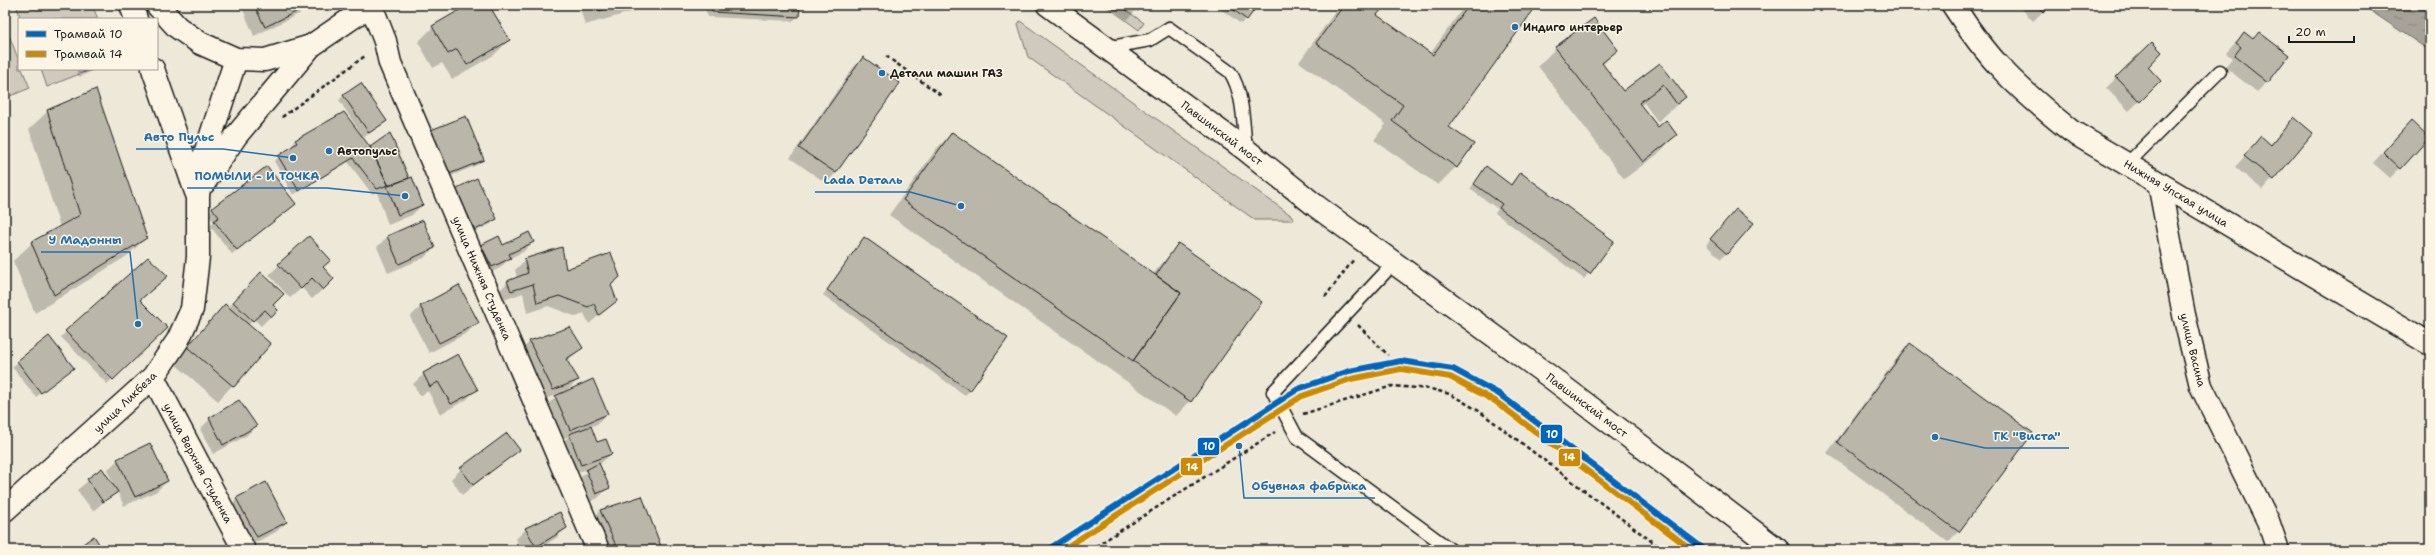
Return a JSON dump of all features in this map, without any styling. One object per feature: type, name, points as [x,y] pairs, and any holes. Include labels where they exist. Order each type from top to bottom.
[{"type":"street","points":[[131,5],[136,18]]},
{"type":"street","points":[[157,5],[177,27],[200,43],[236,59],[265,60],[311,46]]},
{"type":"street","points":[[198,197],[206,178],[236,136],[311,46],[371,5]]},
{"type":"street","name":"улица Нижняя Cтуденкa","points":[[371,5],[385,41],[390,63],[598,550]]},
{"type":"street","name":"Павшинский мост","points":[[1048,5],[1246,150],[1394,263],[1550,376],[1778,550]]},
{"type":"street","name":"Нижняя Упская улица","points":[[1953,5],[1975,40],[2022,91],[2071,130],[2430,344]]},
{"type":"street","name":"улица Ликбеза","points":[[5,510],[153,377],[178,340],[192,309],[198,256],[198,197],[206,147],[236,59]]},
{"type":"street","points":[[153,70],[198,197]]},
{"type":"street","name":"улица Васина","points":[[2159,183],[2184,315],[2201,386],[2268,521],[2278,550]]},
{"type":"street","name":"улица Верхняя Студенка","points":[[153,377],[244,550]]},
{"type":"lane","points":[[1106,48],[1150,40],[1169,28],[1230,72],[1236,82],[1240,97],[1246,150]]},
{"type":"lane","points":[[2127,164],[2220,71]]},
{"type":"lane","points":[[1394,263],[1273,392],[1288,424],[1297,437],[1451,550]]},
{"type":"path","points":[[280,118],[366,56]]},
{"type":"path","points":[[886,56],[942,96]]},
{"type":"path","points":[[1347,314],[1388,355]]},
{"type":"path","points":[[1090,550],[1304,414],[1392,386],[1431,390],[1450,394],[1479,411],[1663,550]]},
{"type":"shaded area","points":[[16,5],[92,5],[98,18],[21,18]]},
{"type":"shaded area","points":[[1105,5],[1119,5],[1144,23],[1139,30]]},
{"type":"shaded area","points":[[1020,21],[1292,216],[1294,220],[1255,220],[1028,57],[1018,24]]},
{"type":"shaded area","points":[[5,25],[18,58],[18,70],[22,70],[30,88],[5,98]]},
{"type":"shaded area","points":[[41,70],[90,70],[47,87]]},
{"type":"water","points":[[2362,5],[2430,5],[2430,51]]},
{"type":"building","points":[[254,5],[310,5],[265,27]]},
{"type":"building","points":[[468,5],[489,5],[510,40],[467,65],[457,49],[448,54],[432,26]]},
{"type":"building","points":[[598,5],[621,5],[599,11]]},
{"type":"building","points":[[710,5],[800,5],[799,17],[712,12]]},
{"type":"building","points":[[1130,5],[1142,5],[1138,11]]},
{"type":"building","points":[[1227,5],[1258,5],[1247,20]]},
{"type":"building","points":[[1344,5],[1385,5],[1377,15],[1433,55],[1469,5],[1537,5],[1449,127],[1474,144],[1457,168],[1392,121],[1403,105],[1316,43]]},
{"type":"building","points":[[2037,5],[2051,5],[2043,12]]},
{"type":"building","points":[[1594,18],[1618,50],[1602,63],[1623,91],[1660,63],[1686,97],[1677,104],[1663,85],[1639,103],[1658,127],[1666,120],[1677,135],[1643,162],[1555,47]]},
{"type":"building","points":[[2244,32],[2253,39],[2259,32],[2289,55],[2268,83],[2234,56],[2241,47],[2236,43]]},
{"type":"building","points":[[2152,42],[2162,52],[2148,67],[2161,81],[2140,102],[2116,77]]},
{"type":"building","points":[[863,57],[900,83],[836,173],[799,148]]},
{"type":"building","points":[[361,83],[387,121],[369,133],[343,95]]},
{"type":"building","points":[[96,89],[147,238],[54,295],[31,242],[80,215],[47,110]]},
{"type":"building","name":"Автопульс","points":[[344,112],[370,147],[388,185],[377,189],[353,158],[299,191],[278,156],[297,143],[295,140]]},
{"type":"building","points":[[466,116],[484,160],[449,174],[431,130]]},
{"type":"building","points":[[2294,117],[2313,133],[2274,180],[2244,156],[2261,136],[2271,145]]},
{"type":"building","points":[[2411,121],[2429,138],[2401,169],[2383,152]]},
{"type":"building","points":[[952,132],[1181,293],[1133,361],[903,200]]},
{"type":"building","points":[[390,133],[409,178],[389,186],[370,147]]},
{"type":"building","points":[[267,166],[296,204],[237,250],[214,221],[219,217],[212,208]]},
{"type":"building","points":[[1486,166],[1511,185],[1520,172],[1614,241],[1590,274],[1499,208],[1502,204],[1474,184]]},
{"type":"building","points":[[412,177],[423,205],[398,215],[387,186]]},
{"type":"building","points":[[477,178],[497,219],[475,230],[455,189]]},
{"type":"building","points":[[1736,209],[1754,223],[1727,254],[1710,239]]},
{"type":"building","points":[[423,220],[435,248],[399,264],[387,236]]},
{"type":"building","points":[[529,232],[534,242],[509,254],[511,258],[492,267],[481,245],[499,236],[503,245]]},
{"type":"building","points":[[309,236],[331,260],[323,267],[334,279],[323,290],[312,278],[301,289],[278,264]]},
{"type":"building","points":[[864,237],[1008,338],[970,391],[827,290]]},
{"type":"building","points":[[1178,243],[1262,302],[1191,402],[1133,361],[1181,293],[1156,275]]},
{"type":"building","points":[[562,247],[566,269],[611,253],[620,277],[611,285],[617,301],[599,315],[594,304],[588,307],[559,296],[537,303],[533,284],[511,291],[507,281],[528,273],[524,259]]},
{"type":"building","points":[[148,257],[168,276],[140,300],[168,328],[113,380],[65,331]]},
{"type":"building","points":[[261,272],[284,294],[273,305],[278,310],[272,317],[265,310],[253,321],[233,302]]},
{"type":"building","points":[[459,285],[479,323],[439,343],[420,306]]},
{"type":"building","points":[[225,304],[271,344],[234,387],[187,347]]},
{"type":"building","points":[[570,327],[583,348],[566,359],[579,380],[553,390],[529,341]]},
{"type":"building","points":[[49,336],[74,368],[41,393],[17,361]]},
{"type":"building","points":[[1910,343],[2033,433],[1959,532],[1837,442]]},
{"type":"building","points":[[458,354],[478,390],[451,404],[438,382],[430,387],[423,373]]},
{"type":"building","points":[[593,379],[608,414],[570,430],[555,396]]},
{"type":"building","points":[[239,400],[257,426],[223,445],[209,418]]},
{"type":"building","points":[[591,426],[597,442],[606,439],[612,454],[581,465],[569,434]]},
{"type":"building","points":[[507,433],[520,450],[473,485],[460,468]]},
{"type":"building","points":[[150,443],[168,481],[135,497],[117,459]]},
{"type":"building","points":[[599,463],[610,488],[596,494],[586,470]]},
{"type":"building","points":[[102,468],[118,492],[103,502],[87,479]]},
{"type":"building","points":[[266,482],[287,522],[257,537],[236,498]]},
{"type":"building","points":[[642,496],[662,549],[618,550],[600,510]]},
{"type":"building","points":[[560,512],[567,528],[536,547],[525,528]]},
{"type":"building","points":[[94,536],[103,550],[76,549]]},
{"type":"building","points":[[299,545],[301,550],[288,550]]},
{"type":"tram line","name":"10","points":[[1047,550],[1298,389],[1349,371],[1401,361],[1453,369],[1499,394],[1705,550]]},
{"type":"tram line","name":"14","points":[[1062,550],[1302,396],[1351,379],[1401,369],[1450,377],[1495,401],[1692,550]]},
{"type":"place","name":"Индиго интерьер","points":[[1515,27]]},
{"type":"place","name":"Детали машин ГАЗ","points":[[882,73]]},
{"type":"place","name":"Автопульс","points":[[329,151]]},
{"type":"place","name":"Авто Пульс","points":[[293,158]]},
{"type":"place","name":"ПОМЫЛИ - И ТОЧКА","points":[[405,196]]},
{"type":"place","name":"Lada Dеталь","points":[[961,206]]},
{"type":"place","name":"У Мадонны","points":[[138,324]]},
{"type":"place","name":"ГК \"Виста\"","points":[[1935,437]]},
{"type":"place","name":"Обувная фабрика","points":[[1239,446]]}]
